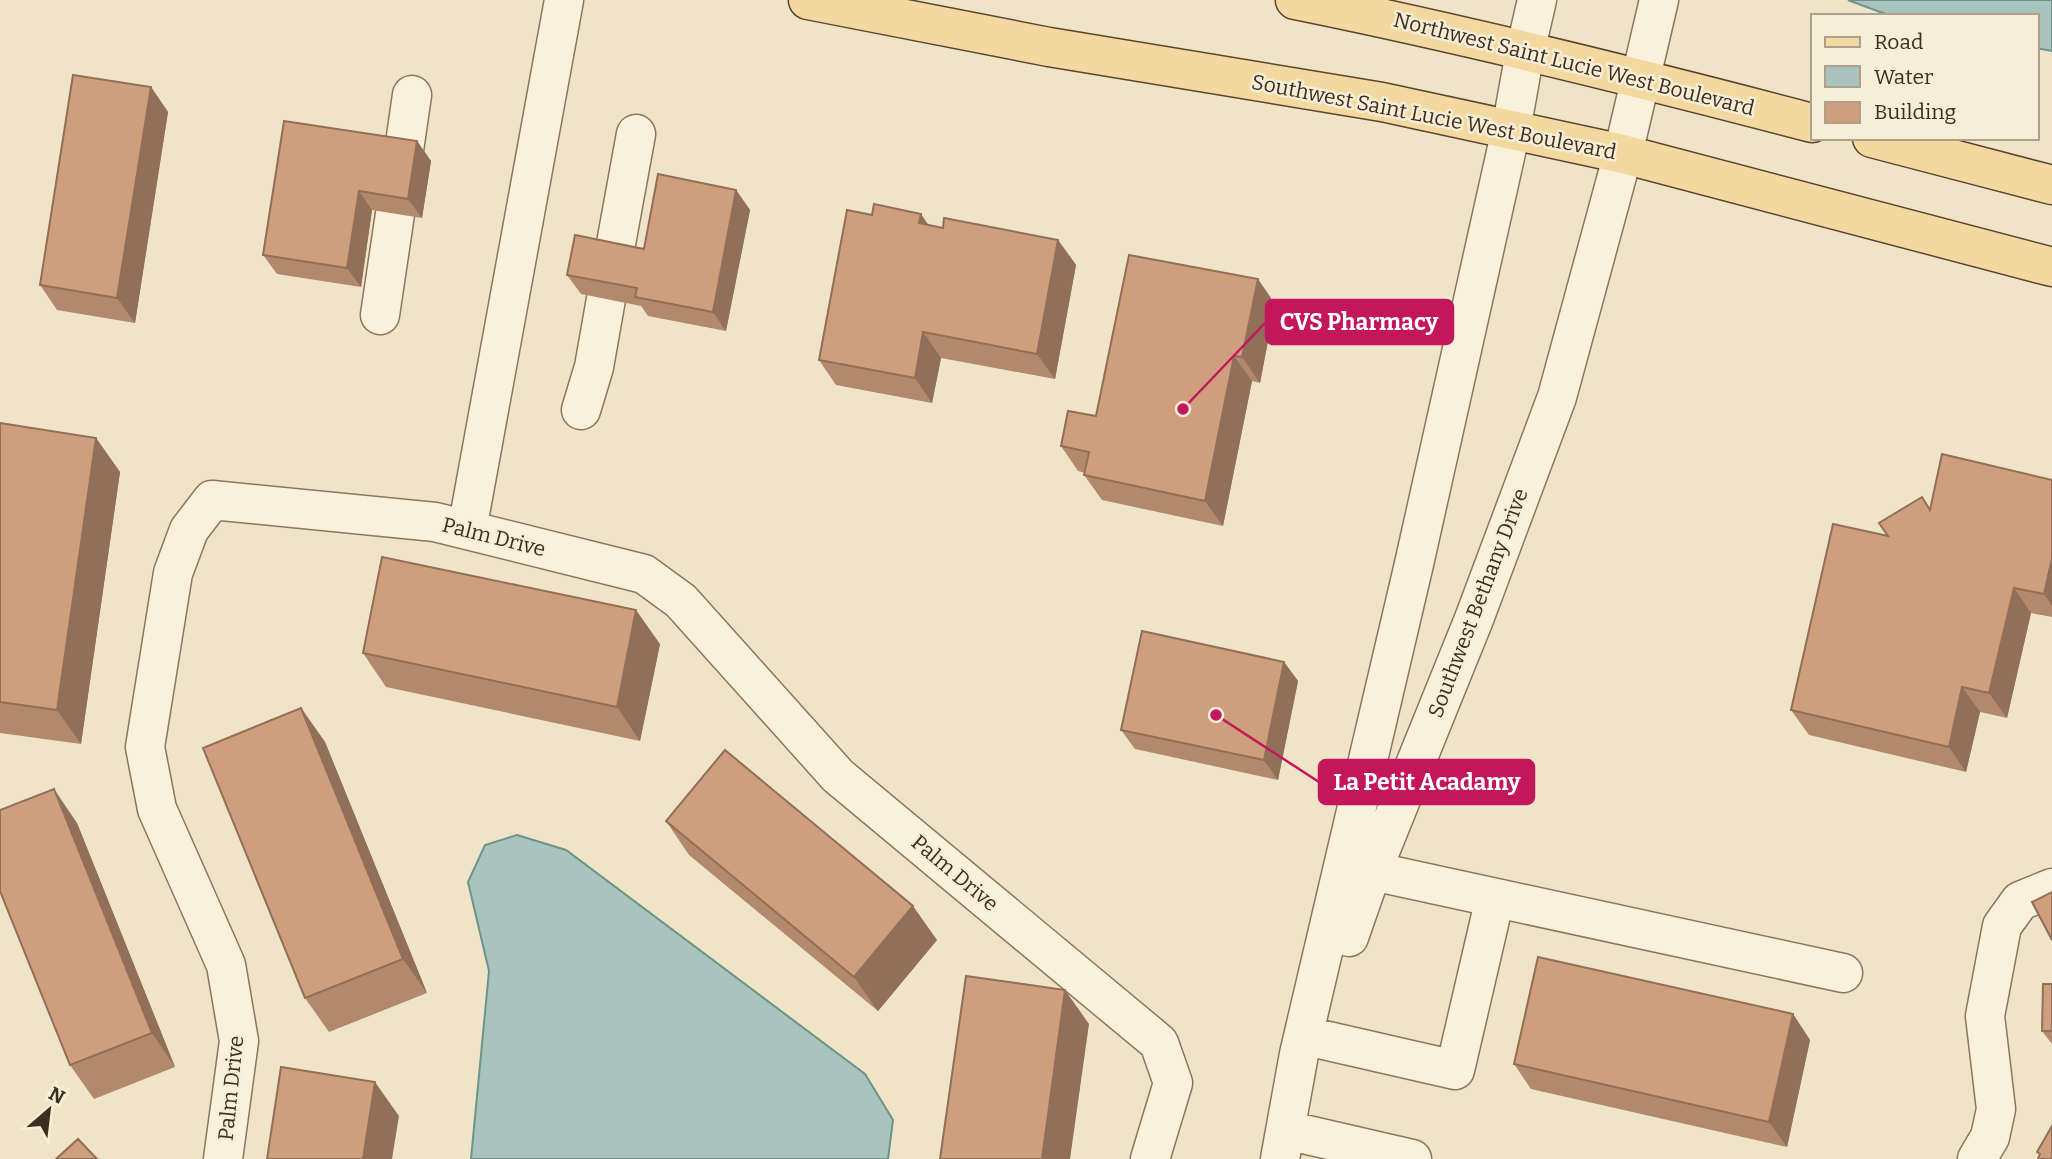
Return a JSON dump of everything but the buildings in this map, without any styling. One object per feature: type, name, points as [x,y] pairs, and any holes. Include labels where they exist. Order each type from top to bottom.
[{"type":"main road","name":"Southwest Saint Lucie West Boulevard","points":[[808,0],[1049,47],[1382,102],[1623,154],[2052,267]]},
{"type":"main road","name":"Northwest Saint Lucie West Boulevard","points":[[1295,0],[1642,79],[1811,123]]},
{"type":"main road","points":[[1880,140],[2052,185]]},
{"type":"street","points":[[467,530],[564,0]]},
{"type":"street","points":[[1412,1159],[1285,1136],[1299,1054],[1414,564],[1511,130],[1537,0]]},
{"type":"street","name":"Southwest Bethany Drive","points":[[1285,1136],[1372,871],[1474,618],[1557,397],[1623,154],[1659,0]]},
{"type":"street","points":[[403,157],[412,96]]},
{"type":"street","points":[[613,260],[636,134]]},
{"type":"street","points":[[380,315],[395,214]]},
{"type":"street","points":[[581,410],[594,368],[606,299]]},
{"type":"street","name":"Palm Drive","points":[[223,1159],[239,1041],[226,965],[157,809],[145,747],[173,573],[188,530],[212,500],[435,522],[644,574],[681,601],[838,776],[1159,1043],[1173,1083],[1150,1159]]},
{"type":"street","points":[[1372,871],[1843,973]]},
{"type":"street","points":[[1977,1159],[1990,1137],[1996,1108],[1985,1016],[2002,926],[2020,901],[2052,888]]},
{"type":"street","points":[[1315,1038],[1455,1070],[1495,898]]},
{"type":"water","points":[[1848,0],[2052,0],[2052,51],[2038,48],[2038,14],[1880,12]]},
{"type":"water","points":[[517,835],[566,850],[865,1074],[893,1120],[888,1159],[471,1159],[489,971],[468,882],[485,845]]},
{"type":"place","name":"CVS Pharmacy","points":[[1183,409]]},
{"type":"place","name":"La Petit Acadamy","points":[[1216,715]]}]
